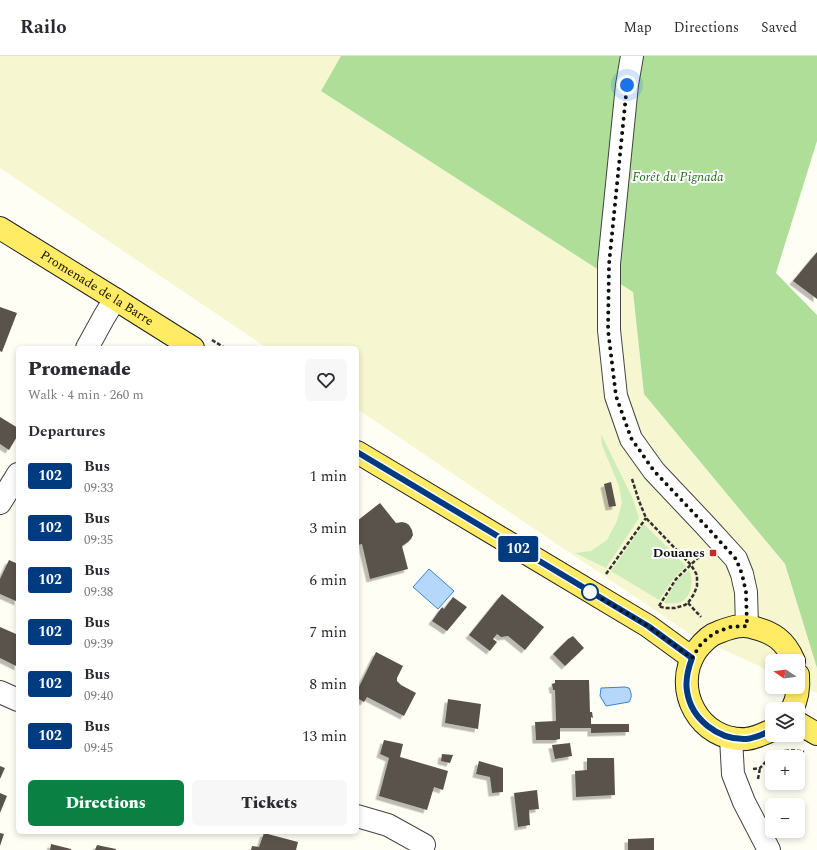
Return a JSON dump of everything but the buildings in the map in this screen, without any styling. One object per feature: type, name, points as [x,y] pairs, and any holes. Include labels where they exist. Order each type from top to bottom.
[{"type":"main road","name":"Promenade de la Barre","points":[[0,228],[190,346]]},
{"type":"main road","points":[[359,453],[648,626],[692,658]]},
{"type":"main road","points":[[765,734],[746,739],[730,738],[715,732],[702,721],[692,707],[687,691],[687,674],[692,658],[701,644],[714,633],[730,627],[747,626],[764,630],[779,638],[791,654]]},
{"type":"main road","points":[[805,727],[817,734]]},
{"type":"street","points":[[632,56],[627,85],[609,264],[608,330],[616,396],[631,438],[654,471],[736,559],[742,574],[746,592],[747,626]]},
{"type":"street","points":[[88,346],[115,299]]},
{"type":"street","points":[[0,504],[16,477]]},
{"type":"street","points":[[0,692],[16,699]]},
{"type":"street","points":[[730,738],[733,774],[744,802],[769,850]]},
{"type":"street","points":[[359,817],[388,825],[424,845]]},
{"type":"path","points":[[606,574],[646,518]]},
{"type":"path","points":[[688,603],[675,608],[659,606],[676,579],[706,550]]},
{"type":"path","points":[[750,769],[760,768],[765,763]]},
{"type":"green space","points":[[0,56],[341,56],[321,91],[633,292],[644,394],[785,564],[817,668],[817,693],[805,688],[805,654],[765,654],[765,669],[693,636],[359,410],[359,346],[264,346],[0,168]]},
{"type":"green space","name":"Forêt du Pignada","points":[[341,56],[817,56],[817,141],[776,273],[817,315],[817,668],[785,564],[644,394],[633,292],[321,91]]},
{"type":"green space","points":[[601,434],[633,499],[639,518],[606,568],[575,553],[591,551],[607,540],[617,521],[622,503],[619,486],[602,445]]},
{"type":"green space","points":[[644,524],[686,566],[674,578],[659,600],[611,571]]},
{"type":"green space","points":[[689,570],[692,583],[690,592],[685,600],[679,603],[664,603],[677,580]]},
{"type":"water","points":[[429,569],[454,591],[438,609],[413,587]]},
{"type":"water","points":[[601,688],[629,688],[631,692],[629,702],[606,706],[600,696]]},
{"type":"bus line","name":"102","points":[[359,453],[648,626],[692,658],[687,674],[687,691],[692,707],[702,721],[715,732],[730,738],[746,739],[765,734]]},
{"type":"place","name":"Douanes","points":[[713,553]]},
{"type":"route","points":[[590,592],[648,626],[692,658],[701,644],[714,633],[730,627],[747,626],[746,592],[742,574],[736,559],[654,471],[631,438],[616,396],[608,330],[609,264],[627,85]]}]
